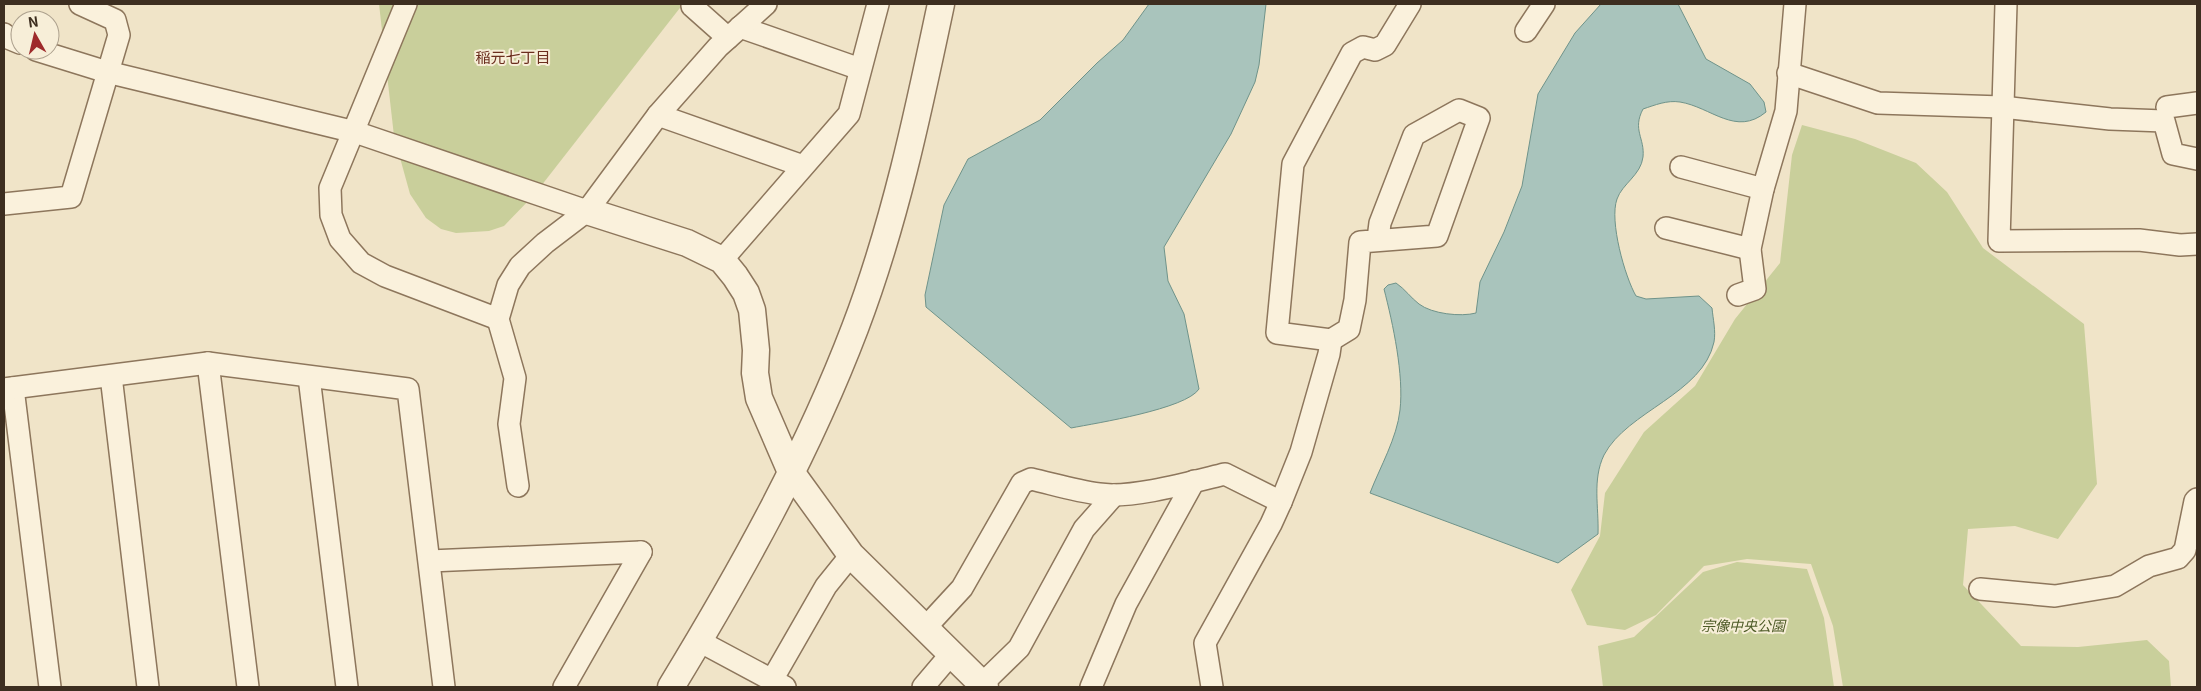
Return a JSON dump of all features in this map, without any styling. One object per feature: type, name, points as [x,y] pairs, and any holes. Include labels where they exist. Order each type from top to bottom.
[{"type":"street","points":[[4,204],[71,197],[119,35],[115,20],[80,4]]},
{"type":"street","points":[[406,4],[355,132],[330,188],[331,215],[340,239],[361,263],[385,276],[498,318]]},
{"type":"street","points":[[694,4],[692,6],[734,33],[860,69]]},
{"type":"street","points":[[518,486],[509,424],[515,378],[498,318],[508,285],[520,266],[545,243],[587,211],[658,115],[718,47],[766,4]]},
{"type":"street","points":[[722,260],[849,114],[878,4]]},
{"type":"street","points":[[671,687],[771,511],[842,361],[878,262],[902,182],[941,4]]},
{"type":"street","points":[[1378,239],[1380,223],[1414,134],[1459,110],[1479,118],[1437,236],[1378,239],[1360,242],[1355,300],[1349,329],[1331,340],[1277,333],[1293,164],[1352,53],[1363,47],[1375,50],[1385,45],[1410,4]]},
{"type":"street","points":[[1526,31],[1544,4]]},
{"type":"street","points":[[1738,295],[1755,289],[1750,249],[1763,189],[1786,110],[1795,4]]},
{"type":"street","points":[[2006,4],[1999,241],[2139,240],[2180,245],[2197,244]]},
{"type":"street","points":[[60,57],[107,72],[355,132],[587,211],[688,243],[722,260],[746,293],[752,310],[755,331],[755,373],[759,398],[791,472],[851,555],[984,686],[1019,648],[1084,529],[1114,495]]},
{"type":"street","points":[[1788,73],[1878,103],[2002,106],[2110,119],[2164,121],[2173,154],[2197,159]]},
{"type":"street","points":[[2167,107],[2197,103]]},
{"type":"street","points":[[658,115],[803,166]]},
{"type":"street","points":[[1681,167],[1763,189]]},
{"type":"street","points":[[1666,228],[1750,249]]},
{"type":"street","points":[[1212,687],[1205,643],[1271,524],[1281,502],[1301,452],[1329,354],[1331,340]]},
{"type":"street","points":[[208,363],[248,687]]},
{"type":"street","points":[[50,687],[8,388],[208,363],[408,389],[444,687]]},
{"type":"street","points":[[111,376],[148,687]]},
{"type":"street","points":[[309,377],[347,687]]},
{"type":"street","points":[[926,627],[962,588],[1022,484],[1031,479],[1099,494],[1114,495],[1225,474],[1281,502]]},
{"type":"street","points":[[1091,687],[1126,604],[1194,481]]},
{"type":"street","points":[[1980,589],[2055,596],[2115,586],[2148,566],[2178,558],[2185,550],[2197,499]]},
{"type":"street","points":[[430,561],[642,552],[564,687]]},
{"type":"street","points":[[699,640],[778,684],[826,586],[851,555]]},
{"type":"street","points":[[923,687],[951,654]]},
{"type":"green space","points":[[379,4],[683,4],[534,195],[504,226],[489,231],[456,233],[441,229],[426,218],[410,194],[394,136]]},
{"type":"green space","points":[[1802,125],[1855,139],[1916,163],[1947,192],[1983,248],[2084,324],[2097,484],[2058,539],[2015,526],[1968,529],[1963,585],[2021,646],[2078,647],[2147,640],[2169,661],[2171,687],[1843,687],[1833,626],[1811,564],[1747,559],[1704,566],[1656,615],[1625,630],[1587,625],[1571,590],[1600,536],[1605,493],[1644,432],[1695,386],[1735,319],[1780,263],[1792,155]]},
{"type":"green space","name":"宗像中央公園","points":[[1737,562],[1807,569],[1824,618],[1834,687],[1603,687],[1598,646],[1634,637],[1703,572]]},
{"type":"water","points":[[1149,4],[1266,4],[1259,65],[1255,82],[1231,134],[1164,247],[1168,281],[1184,314],[1199,389],[1191,396],[1160,409],[1071,428],[926,307],[925,295],[944,205],[968,159],[1040,120],[1123,40]]},
{"type":"water","points":[[1601,4],[1678,4],[1706,59],[1750,84],[1764,102],[1766,112],[1755,119],[1744,122],[1723,118],[1680,102],[1666,102],[1643,109],[1639,123],[1643,150],[1642,163],[1619,194],[1615,209],[1619,249],[1623,263],[1636,296],[1646,299],[1699,296],[1712,308],[1715,329],[1714,342],[1707,360],[1695,375],[1680,389],[1629,426],[1604,455],[1600,464],[1597,484],[1598,534],[1558,563],[1370,493],[1392,442],[1398,421],[1401,396],[1394,333],[1384,289],[1388,285],[1396,283],[1419,304],[1431,310],[1455,315],[1476,313],[1480,282],[1504,232],[1522,186],[1538,94],[1575,33]]},
{"type":"district","name":"稲元七丁目","points":[[513,56]]}]
